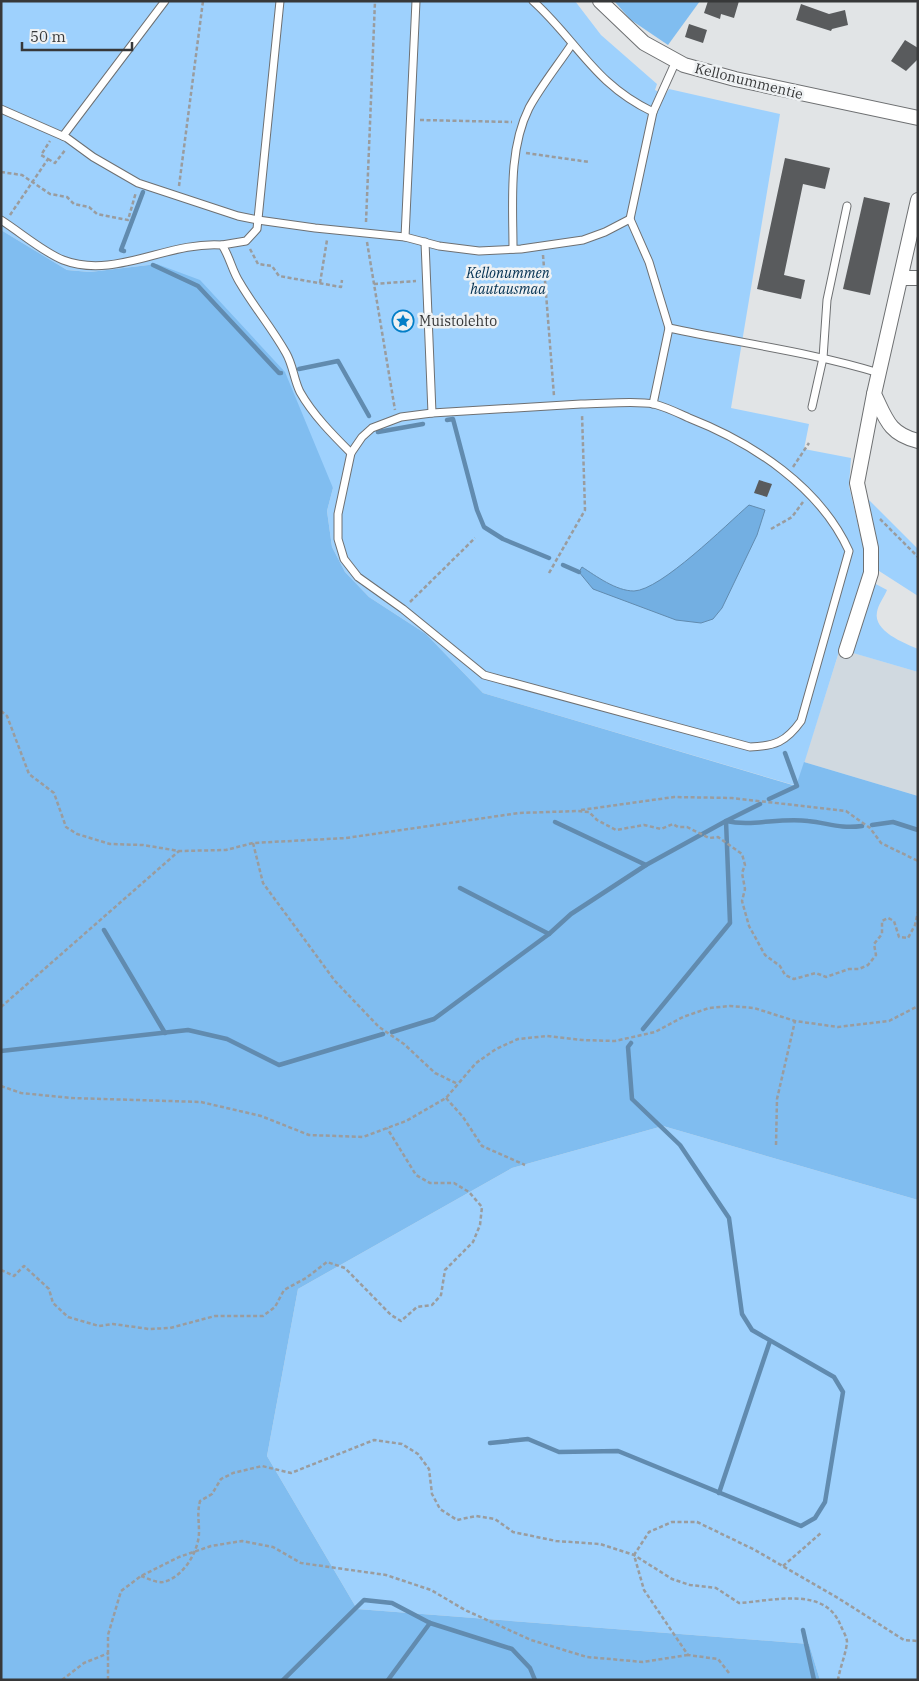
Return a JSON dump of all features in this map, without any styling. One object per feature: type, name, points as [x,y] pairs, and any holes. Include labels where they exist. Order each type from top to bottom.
[{"type":"street","name":"Kellonummentie","points":[[600,1],[644,43],[676,61],[735,79],[918,118]]},
{"type":"street","points":[[846,651],[870,573],[871,548],[857,484],[874,394],[918,200]]},
{"type":"street","points":[[901,278],[918,278]]},
{"type":"street","points":[[874,394],[886,421],[899,435],[918,440]]},
{"type":"lane","points":[[63,136],[165,1]]},
{"type":"lane","points":[[3,221],[61,259],[84,266],[102,267],[167,250],[208,244],[222,246],[246,241],[257,229],[280,1]]},
{"type":"lane","points":[[405,236],[416,1]]},
{"type":"lane","points":[[533,1],[601,78],[628,99],[654,112]]},
{"type":"lane","points":[[513,250],[513,185],[517,152],[524,122],[529,108],[572,44]]},
{"type":"lane","points":[[653,404],[670,328],[650,262],[630,218],[654,112],[676,61]]},
{"type":"lane","points":[[1,109],[56,132],[72,141],[93,157],[138,183],[238,216],[258,220],[329,230],[405,236],[425,242],[479,251],[513,250],[583,240],[605,232],[630,218]]},
{"type":"lane","points":[[812,406],[822,358],[827,300],[847,206]]},
{"type":"lane","points":[[425,242],[432,413]]},
{"type":"lane","points":[[222,246],[227,253],[232,270],[272,329],[290,360],[300,391],[326,428],[351,453]]},
{"type":"lane","points":[[670,328],[742,344],[822,358],[879,373]]},
{"type":"lane","points":[[653,404],[715,428],[788,475],[839,528],[849,551],[801,721],[792,734],[779,743],[750,747],[484,675],[403,609],[358,577],[344,559],[338,539],[338,514],[351,453],[362,437],[372,428],[397,419],[432,413],[554,405],[653,404]]},
{"type":"path","points":[[178,197],[203,1]]},
{"type":"path","points":[[376,1],[365,233],[397,419]]},
{"type":"path","points":[[410,120],[524,122]]},
{"type":"path","points":[[56,132],[41,155],[55,164],[72,141]]},
{"type":"path","points":[[517,152],[589,162]]},
{"type":"path","points":[[3,221],[48,159]]},
{"type":"path","points":[[1,172],[22,175],[50,194],[67,197],[74,204],[89,207],[97,214],[128,220],[138,183]]},
{"type":"path","points":[[320,283],[329,230]]},
{"type":"path","points":[[246,241],[258,264],[272,266],[279,276],[341,287],[342,280]]},
{"type":"path","points":[[542,246],[554,405]]},
{"type":"path","points":[[374,284],[427,280]]},
{"type":"path","points":[[549,573],[585,510],[581,404]]},
{"type":"path","points":[[788,475],[809,443]]},
{"type":"path","points":[[770,529],[792,517],[808,494]]},
{"type":"path","points":[[879,518],[918,557]]},
{"type":"path","points":[[403,609],[475,538]]},
{"type":"path","points":[[1,711],[6,716],[29,774],[54,793],[66,827],[77,834],[110,844],[143,845],[179,852],[226,850],[254,843],[346,838],[519,813],[577,811],[674,797],[732,798],[846,811],[870,828],[881,842],[918,861]]},
{"type":"path","points":[[577,811],[589,812],[597,820],[616,830],[644,825],[661,828],[673,824],[678,827],[687,827],[709,838],[718,837],[742,854],[745,865],[742,873],[745,889],[742,901],[749,926],[765,955],[780,966],[785,975],[794,979],[816,972],[826,977],[868,965],[876,955],[874,944],[882,934],[882,921],[888,918],[894,921],[899,937],[908,938],[915,925],[918,912]]},
{"type":"path","points":[[254,843],[263,883],[335,981],[378,1027],[404,1044],[435,1073],[458,1084]]},
{"type":"path","points":[[1,1007],[179,852]]},
{"type":"path","points":[[1,1086],[20,1093],[71,1098],[201,1102],[261,1116],[309,1135],[363,1137],[406,1121],[446,1098],[476,1063],[496,1049],[518,1039],[547,1036],[582,1040],[615,1040],[655,1032],[683,1017],[709,1008],[730,1006],[754,1008],[795,1021],[838,1027],[889,1021],[918,1006]]},
{"type":"path","points":[[776,1145],[777,1099],[795,1021]]},
{"type":"path","points":[[446,1098],[463,1117],[482,1146],[525,1165]]},
{"type":"path","points":[[1,1270],[14,1276],[24,1266],[48,1289],[53,1303],[68,1317],[99,1326],[113,1324],[150,1329],[170,1328],[215,1316],[263,1316],[275,1307],[284,1290],[306,1278],[327,1262],[345,1268],[391,1315],[401,1321],[417,1307],[432,1305],[440,1295],[444,1270],[473,1242],[480,1226],[482,1207],[469,1192],[454,1183],[430,1183],[416,1175],[387,1128]]},
{"type":"path","points":[[140,1576],[161,1582],[176,1577],[195,1552],[199,1532],[196,1516],[200,1501],[212,1494],[221,1479],[233,1473],[262,1466],[292,1473],[374,1440],[402,1444],[418,1454],[428,1469],[432,1494],[440,1509],[457,1520],[476,1516],[495,1519],[513,1532],[556,1541],[600,1544],[634,1555],[672,1579],[690,1585],[716,1588],[739,1603],[782,1597],[802,1599],[827,1605],[836,1614],[847,1640],[838,1680]]},
{"type":"path","points":[[688,1655],[644,1590],[634,1555],[649,1532],[672,1522],[697,1522],[726,1534],[783,1566],[904,1640],[918,1641]]},
{"type":"path","points":[[783,1566],[821,1533]]},
{"type":"path","points":[[108,1680],[108,1635],[121,1591],[140,1576],[195,1552],[211,1546],[242,1541],[273,1547],[301,1563],[386,1576],[431,1590],[465,1610],[531,1640],[588,1656],[643,1662],[688,1655],[718,1659],[729,1673]]},
{"type":"path","points":[[62,1680],[84,1662],[109,1653]]},
{"type":"shaded area","points":[[614,1],[700,1],[668,45],[631,20]]},
{"type":"shaded area","points":[[1,230],[67,270],[90,272],[157,264],[200,280],[285,372],[333,488],[327,511],[332,547],[345,572],[369,597],[426,634],[483,693],[796,786],[804,762],[918,796],[918,1200],[663,1126],[512,1168],[298,1289],[267,1456],[357,1609],[809,1644],[820,1680],[1,1680]]},
{"type":"shaded area","points":[[749,505],[765,510],[757,535],[722,608],[713,619],[701,623],[676,620],[593,589],[579,572],[582,567],[620,589],[634,591],[646,588],[676,569]]},
{"type":"shaded area","points":[[840,649],[918,672],[918,796],[804,762]]},
{"type":"green space","name":"Kellonummen hautausmaa","points":[[1,1],[575,1],[601,35],[657,84],[655,90],[665,95],[669,89],[780,114],[731,408],[809,424],[804,449],[851,458],[849,486],[864,550],[863,575],[797,786],[483,693],[426,634],[369,597],[345,572],[332,547],[327,511],[333,488],[157,264],[90,272],[67,270],[1,230]]},
{"type":"green space","points":[[868,499],[918,549],[918,596],[876,569]]},
{"type":"green space","points":[[872,582],[887,590],[877,612],[877,619],[880,625],[891,635],[918,649],[918,672],[853,653]]},
{"type":"green space","points":[[663,1126],[918,1200],[918,1680],[820,1680],[809,1644],[357,1609],[267,1456],[298,1289],[512,1168]]},
{"type":"building","points":[[708,1],[739,1],[734,18],[721,14],[720,19],[704,13]]},
{"type":"building","points":[[801,4],[829,14],[845,10],[848,25],[832,29],[831,31],[796,20]]},
{"type":"building","points":[[689,24],[707,30],[703,43],[685,37]]},
{"type":"building","points":[[905,40],[918,48],[918,59],[906,71],[891,61]]},
{"type":"building","points":[[785,158],[830,168],[825,189],[803,184],[784,275],[805,280],[801,299],[757,289]]},
{"type":"building","points":[[864,197],[890,203],[870,295],[843,289]]},
{"type":"building","points":[[759,480],[772,484],[767,497],[754,493]]},
{"type":"waterway","points":[[124,251],[121,250],[143,192]]},
{"type":"waterway","points":[[153,265],[198,286],[281,373]]},
{"type":"waterway","points":[[299,369],[338,361],[369,416]]},
{"type":"waterway","points":[[447,420],[453,419],[477,510],[484,527],[503,539],[549,558]]},
{"type":"waterway","points":[[378,432],[423,424]]},
{"type":"waterway","points":[[563,565],[579,572]]},
{"type":"waterway","points":[[769,799],[797,786],[785,753]]},
{"type":"waterway","points":[[643,1029],[730,923],[726,821],[760,804]]},
{"type":"waterway","points":[[392,1032],[434,1019],[549,934],[571,914],[646,865],[726,821],[746,823],[798,820],[841,826],[862,826]]},
{"type":"waterway","points":[[555,822],[646,865]]},
{"type":"waterway","points":[[872,825],[893,822],[918,830]]},
{"type":"waterway","points":[[460,888],[549,934]]},
{"type":"waterway","points":[[104,930],[165,1033]]},
{"type":"waterway","points":[[1,1051],[188,1030],[227,1039],[279,1065],[383,1034]]},
{"type":"waterway","points":[[490,1443],[528,1439],[559,1452],[618,1451],[801,1526],[815,1518],[825,1502],[843,1392],[834,1377],[752,1330],[742,1314],[729,1218],[680,1145],[632,1099],[628,1047],[631,1043]]},
{"type":"waterway","points":[[719,1493],[770,1341]]},
{"type":"waterway","points":[[283,1680],[364,1600],[392,1603],[430,1623],[512,1649],[530,1668],[535,1680]]},
{"type":"waterway","points":[[388,1680],[430,1623]]},
{"type":"waterway","points":[[803,1630],[814,1680]]},
{"type":"place","name":"Muistolehto","points":[[403,321]]}]
